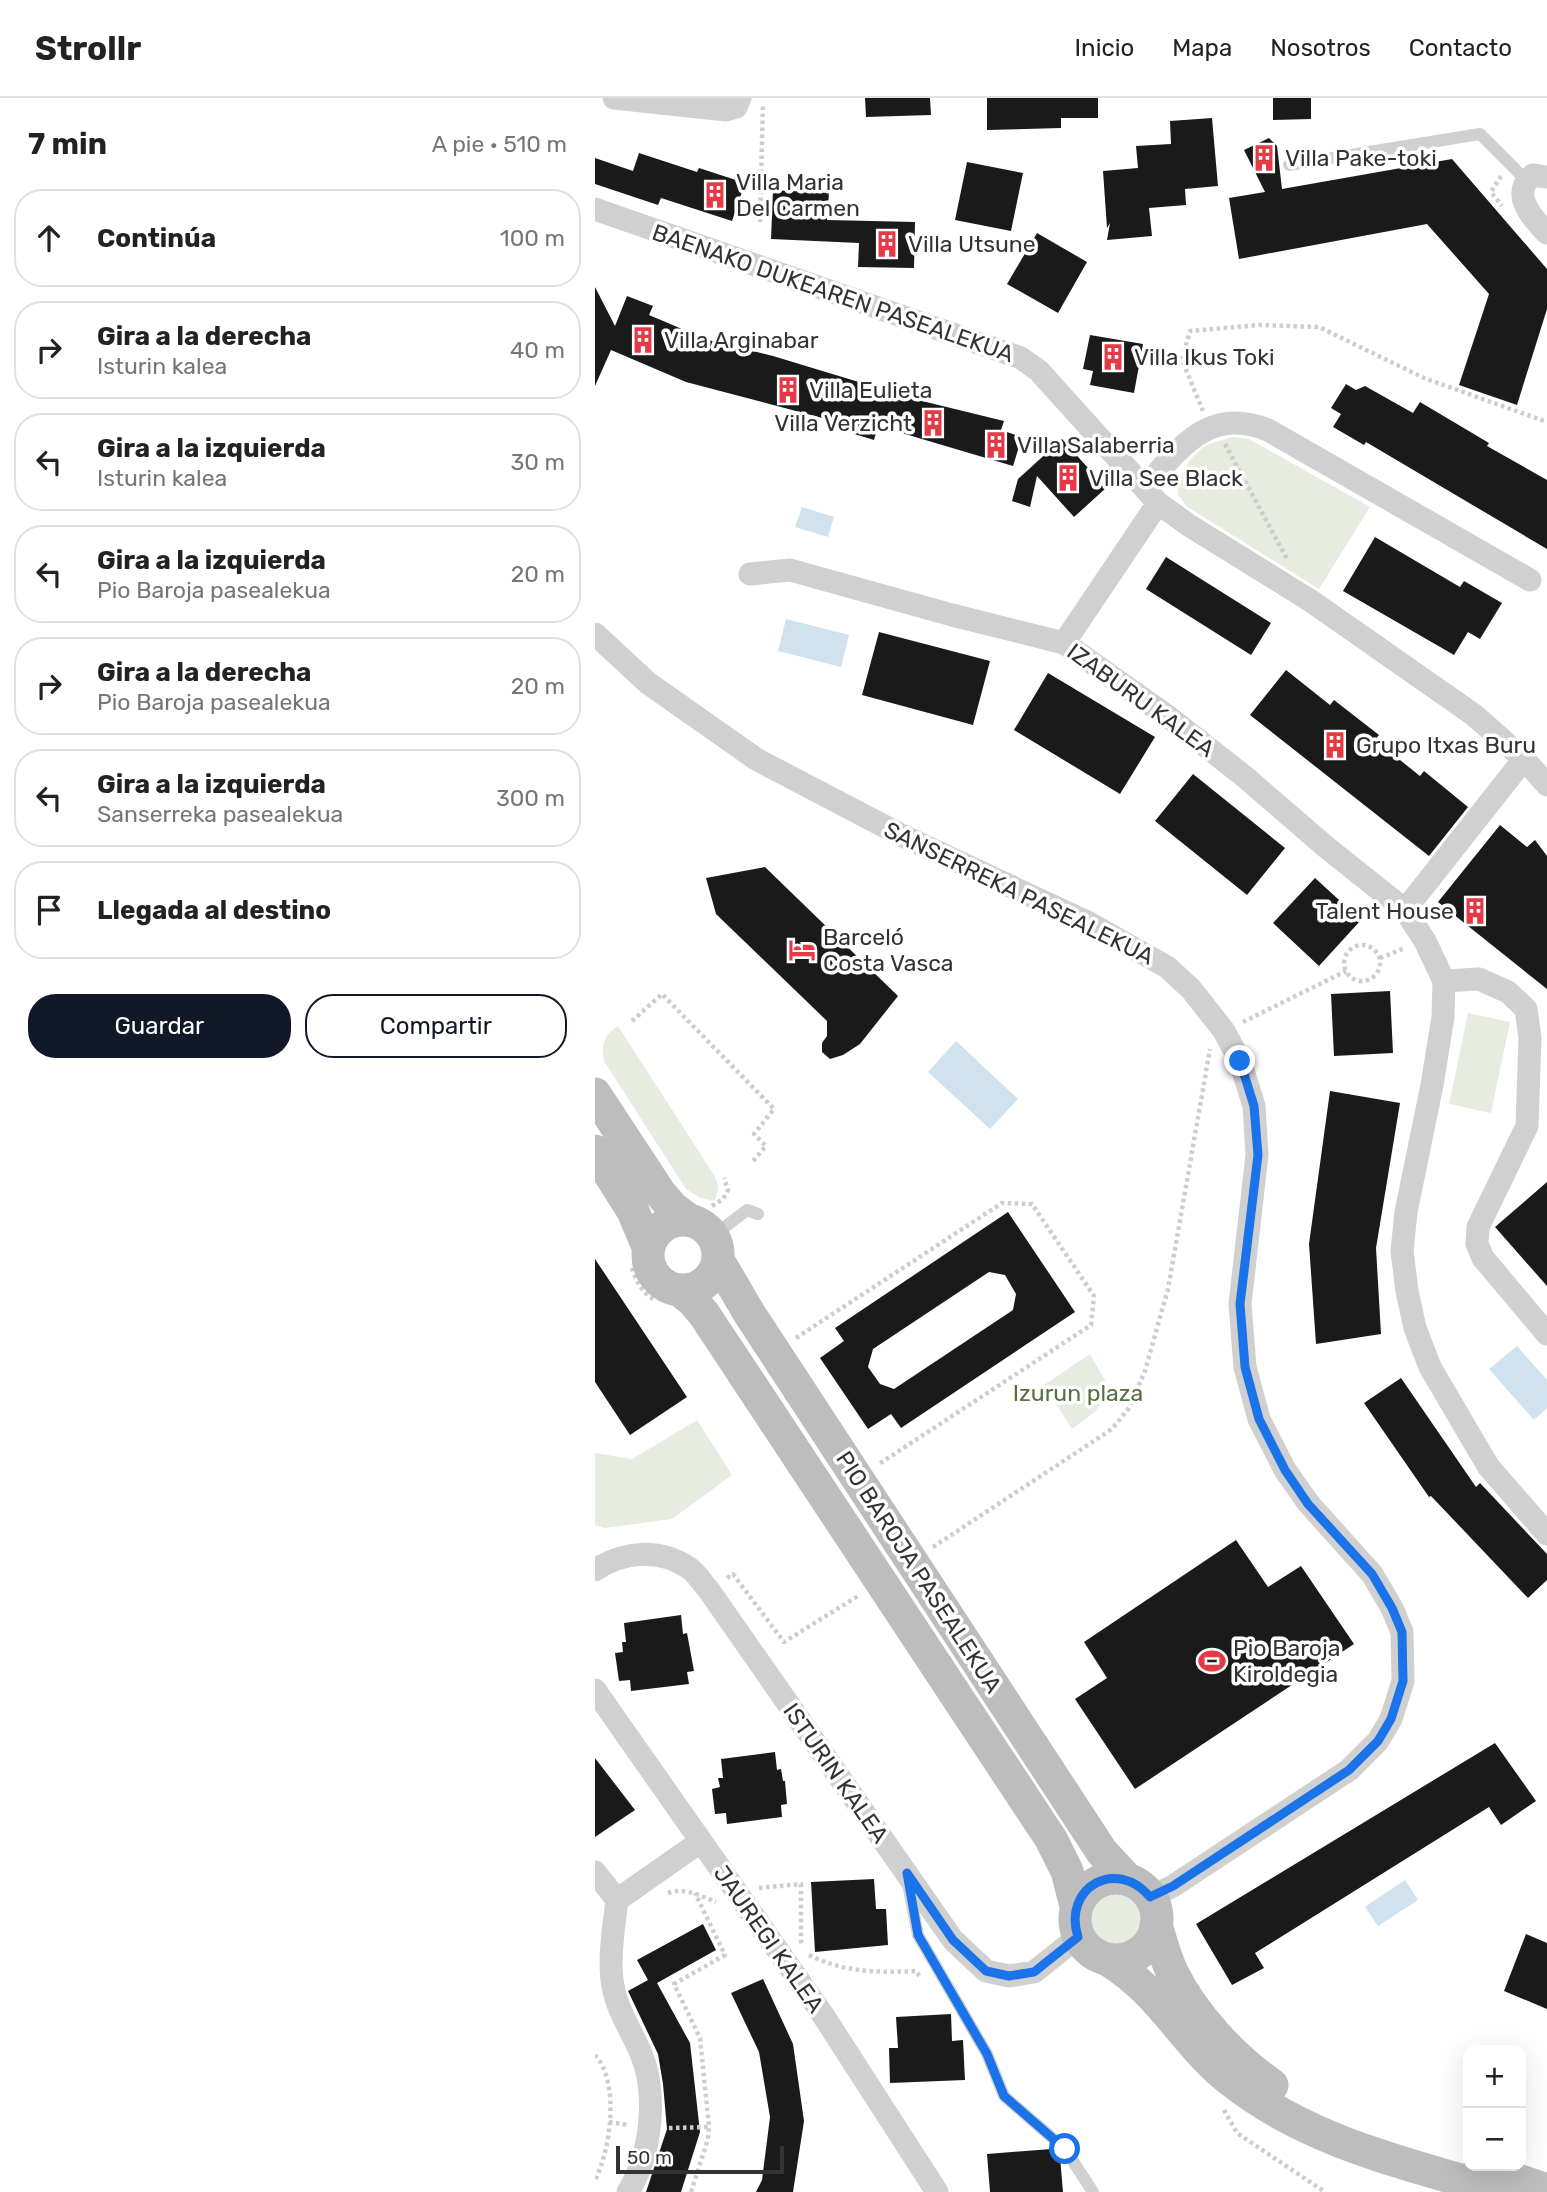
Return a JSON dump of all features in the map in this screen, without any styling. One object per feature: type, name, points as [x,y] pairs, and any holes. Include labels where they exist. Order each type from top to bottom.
[{"type":"main road","name":"PIO BAROJA PASEALEKUA","points":[[595,1094],[660,1194],[707,1239],[749,1313],[1095,1841],[1113,1866],[1145,1900],[1172,1972],[1185,1994],[1223,2041],[1267,2081],[1316,2112],[1342,2124],[1463,2162]]},
{"type":"main road","points":[[595,1151],[633,1211],[648,1247]]},
{"type":"main road","points":[[671,1222],[707,1239],[716,1269],[705,1283],[697,1288],[679,1290],[669,1288],[654,1276],[647,1257],[648,1247],[656,1231],[663,1226],[671,1222]]},
{"type":"main road","name":"PIO BAROJA PASEALEKUA","points":[[679,1290],[704,1314],[1051,1839],[1067,1871],[1077,1921]]},
{"type":"main road","points":[[1108,1960],[1119,1961],[1140,1953],[1153,1936],[1145,1900],[1107,1879],[1097,1882],[1081,1896],[1077,1921],[1086,1948],[1125,1970],[1153,1994],[1205,2058],[1245,2091],[1279,2114],[1335,2140],[1502,2192]]},
{"type":"main road","points":[[1490,2171],[1547,2190]]},
{"type":"street","points":[[614,98],[726,110],[748,99]]},
{"type":"street","points":[[1536,179],[1523,186],[1523,202],[1547,233]]},
{"type":"street","name":"BAENAKO DUKEAREN PASEALEKUA","points":[[595,209],[1021,358],[1039,371],[1152,495],[1190,526],[1311,601],[1475,715],[1524,759],[1547,785]]},
{"type":"street","points":[[1065,643],[1152,495],[1185,445],[1204,431],[1230,422],[1249,423],[1268,430],[1530,580]]},
{"type":"street","name":"IZABURU KALEA","points":[[750,574],[790,569],[952,615],[1065,643],[1224,760],[1405,910],[1425,941],[1444,981],[1443,1017],[1406,1212],[1402,1251],[1415,1328],[1430,1367],[1488,1466],[1547,1534]]},
{"type":"street","name":"SANSERREKA PASEALEKUA","points":[[595,634],[648,683],[756,759],[901,835],[1089,923],[1167,967],[1191,989],[1224,1031],[1240,1061],[1254,1106],[1258,1155],[1240,1304],[1245,1367],[1259,1419],[1285,1470],[1343,1544],[1372,1574],[1392,1608],[1402,1632],[1403,1681],[1391,1719],[1378,1741],[1349,1770],[1173,1886],[1145,1900]]},
{"type":"street","points":[[1405,910],[1524,759]]},
{"type":"street","points":[[1444,981],[1479,979],[1508,992],[1526,1009],[1530,1038],[1527,1126],[1478,1227],[1477,1244],[1483,1258],[1547,1334]]},
{"type":"street","name":"ISTURIN KALEA","points":[[595,1570],[610,1560],[637,1553],[666,1557],[691,1569],[708,1589],[953,1940],[986,1971],[1009,1976],[1034,1972],[1077,1921]]},
{"type":"street","name":"JAUREGI KALEA","points":[[595,1690],[823,2015],[937,2192]]},
{"type":"street","points":[[617,1900],[700,1842]]},
{"type":"street","points":[[595,1872],[617,1900],[612,1983],[619,2009],[641,2054],[648,2078],[650,2129],[640,2168],[628,2192]]},
{"type":"lane","points":[[1289,165],[1481,134],[1536,179]]},
{"type":"lane","points":[[707,1239],[747,1210],[758,1214]]},
{"type":"lane","points":[[907,1873],[918,1935],[987,2054],[1004,2096],[1065,2149],[1093,2192]]},
{"type":"path","points":[[748,99],[764,103],[760,222]]},
{"type":"path","points":[[1206,418],[1182,360],[1190,331],[1259,325],[1319,327],[1424,378],[1547,422]]},
{"type":"path","points":[[1220,436],[1293,569]]},
{"type":"path","points":[[1355,946],[1369,946],[1378,953],[1379,970],[1369,980],[1355,980],[1346,971],[1345,956],[1355,946]]},
{"type":"path","points":[[929,1550],[1112,1429],[1129,1408],[1145,1371],[1168,1289],[1209,1050],[1224,1031],[1346,971]]},
{"type":"path","points":[[632,1021],[661,994],[774,1109],[754,1134],[766,1146],[753,1161]]},
{"type":"path","points":[[792,1340],[1002,1203],[1032,1204],[1094,1296],[1091,1325],[875,1467]]},
{"type":"path","points":[[708,1589],[733,1574],[784,1642],[858,1596]]},
{"type":"path","points":[[748,1889],[801,1884],[800,1941],[810,1956],[841,1968],[878,1973],[916,1971],[925,1982]]},
{"type":"path","points":[[661,1897],[672,1891],[695,1893],[724,1906]]},
{"type":"path","points":[[691,2192],[708,2139],[709,2127],[700,2038],[674,1984],[725,1955],[695,1893]]},
{"type":"path","points":[[595,2055],[602,2063],[611,2090],[604,2163],[595,2180]]},
{"type":"path","points":[[650,2129],[709,2127]]},
{"type":"green space","points":[[1232,437],[1249,439],[1370,507],[1319,589],[1186,506],[1178,494],[1183,474],[1194,455],[1208,445]]},
{"type":"green space","points":[[1468,1013],[1510,1022],[1491,1113],[1449,1104]]},
{"type":"green space","points":[[618,1026],[714,1175],[718,1188],[714,1201],[700,1198],[686,1189],[604,1061],[605,1041],[609,1033]]},
{"type":"green space","name":"Izurun plaza","points":[[1090,1354],[1109,1387],[1096,1411],[1072,1429],[1044,1385]]},
{"type":"green space","points":[[697,1420],[732,1475],[672,1519],[605,1528],[595,1525],[595,1453],[632,1459]]},
{"type":"green space","points":[[1116,1892],[1135,1899],[1142,1918],[1135,1937],[1116,1944],[1097,1937],[1090,1918],[1097,1899]]},
{"type":"water","points":[[802,507],[834,517],[828,537],[795,527]]},
{"type":"water","points":[[786,619],[849,635],[841,667],[778,651]]},
{"type":"water","points":[[956,1041],[1018,1099],[990,1129],[928,1072]]},
{"type":"water","points":[[1517,1346],[1547,1380],[1547,1408],[1534,1420],[1489,1369]]},
{"type":"water","points":[[1405,1880],[1418,1900],[1378,1926],[1365,1907]]},
{"type":"building","points":[[865,98],[930,98],[931,115],[866,117]]},
{"type":"building","points":[[987,98],[1098,98],[1098,118],[1061,118],[1061,128],[987,130]]},
{"type":"building","points":[[1273,98],[1311,98],[1311,119],[1273,120]]},
{"type":"building","points":[[1212,118],[1218,186],[1185,189],[1186,205],[1149,208],[1152,236],[1107,240],[1110,223],[1107,228],[1103,171],[1138,168],[1136,146],[1171,144],[1170,121]]},
{"type":"building","points":[[1269,138],[1277,146],[1282,189],[1452,159],[1547,269],[1547,309],[1517,405],[1459,385],[1489,294],[1427,224],[1239,259],[1229,198],[1265,192],[1244,150]]},
{"type":"building","points":[[639,153],[697,172],[699,168],[745,183],[732,221],[661,198],[658,205],[595,184],[595,158],[633,171]]},
{"type":"building","points":[[967,162],[1023,173],[1011,231],[955,220]]},
{"type":"building","points":[[773,190],[829,193],[827,220],[915,222],[914,268],[858,267],[859,243],[771,239]]},
{"type":"building","points":[[1037,233],[1087,262],[1058,313],[1007,284]]},
{"type":"building","points":[[595,287],[615,326],[627,296],[653,306],[649,315],[682,329],[680,333],[773,356],[918,400],[1004,421],[1001,430],[1022,437],[1013,466],[878,426],[874,440],[825,425],[826,419],[686,382],[611,350],[595,386]]},
{"type":"building","name":"Villa Ikus Toki","points":[[1090,335],[1143,344],[1134,393],[1090,385],[1093,371],[1083,369]]},
{"type":"building","points":[[1346,384],[1356,390],[1365,386],[1413,413],[1420,402],[1489,443],[1487,446],[1547,480],[1547,549],[1366,442],[1364,445],[1333,427],[1341,414],[1331,408]]},
{"type":"building","name":"Villa See Black","points":[[1062,439],[1106,488],[1074,517],[1037,476],[1030,507],[1012,501],[1018,479]]},
{"type":"building","points":[[1375,537],[1460,587],[1464,581],[1502,603],[1480,639],[1468,632],[1454,655],[1343,591]]},
{"type":"building","points":[[1166,557],[1271,623],[1251,655],[1146,589]]},
{"type":"building","points":[[879,632],[990,661],[973,725],[862,695]]},
{"type":"building","points":[[1286,670],[1330,705],[1334,700],[1379,735],[1375,740],[1420,776],[1424,771],[1468,807],[1429,856],[1250,715]]},
{"type":"building","points":[[1048,673],[1155,737],[1120,794],[1014,730]]},
{"type":"building","points":[[1193,774],[1285,848],[1247,895],[1155,821]]},
{"type":"building","name":"Talent House","points":[[1500,825],[1527,847],[1535,840],[1547,856],[1547,989],[1438,902]]},
{"type":"building","name":"Barceló Costa Vasca","points":[[765,867],[898,996],[860,1044],[843,1055],[830,1059],[822,1052],[822,1043],[827,1036],[827,1021],[716,914],[706,878]]},
{"type":"building","points":[[1315,878],[1361,920],[1319,966],[1273,923]]},
{"type":"building","points":[[1390,991],[1393,1053],[1334,1056],[1331,994]]},
{"type":"building","points":[[1330,1091],[1400,1103],[1376,1248],[1381,1334],[1316,1344],[1309,1244]]},
{"type":"building","points":[[1547,1182],[1547,1286],[1495,1227]]},
{"type":"building","points":[[1008,1212],[1075,1312],[901,1428],[891,1414],[868,1429],[820,1358],[844,1341],[835,1328]],"holes":[[[989,1272],[1005,1275],[1016,1294],[1013,1310],[894,1389],[880,1384],[868,1367],[873,1349]]]},
{"type":"building","points":[[595,1259],[687,1397],[630,1435],[595,1382]]},
{"type":"building","points":[[1401,1378],[1476,1487],[1480,1483],[1547,1554],[1547,1580],[1528,1598],[1431,1496],[1429,1497],[1364,1403]]},
{"type":"building","name":"Pio Baroja Kiroldegia","points":[[1236,1540],[1268,1587],[1301,1566],[1354,1644],[1135,1789],[1075,1699],[1107,1678],[1084,1642]]},
{"type":"building","points":[[681,1615],[683,1634],[687,1633],[694,1671],[687,1672],[689,1684],[631,1691],[630,1680],[619,1681],[615,1653],[623,1652],[622,1642],[626,1642],[624,1623]]},
{"type":"building","points":[[1495,1743],[1536,1801],[1501,1825],[1489,1807],[1255,1953],[1264,1968],[1232,1985],[1196,1924]]},
{"type":"building","points":[[775,1752],[777,1770],[781,1769],[785,1781],[787,1804],[781,1805],[782,1817],[727,1824],[726,1813],[715,1814],[712,1789],[720,1787],[718,1778],[723,1778],[721,1759]]},
{"type":"building","points":[[595,1758],[635,1810],[595,1837]]},
{"type":"building","points":[[874,1879],[876,1909],[886,1909],[888,1945],[815,1952],[811,1882]]},
{"type":"building","points":[[703,1924],[716,1950],[657,1983],[690,2043],[700,2132],[681,2192],[646,2192],[667,2129],[663,2084],[658,2054],[628,1991],[648,1980],[637,1960]]},
{"type":"building","points":[[1526,1934],[1547,1943],[1547,2009],[1504,1991]]},
{"type":"building","points":[[763,1979],[793,2044],[804,2121],[793,2192],[756,2192],[762,2180],[770,2117],[759,2052],[731,1993]]},
{"type":"building","points":[[951,2014],[952,2041],[963,2040],[965,2080],[890,2083],[889,2048],[898,2048],[896,2017]]},
{"type":"building","points":[[1051,2149],[1060,2157],[1063,2192],[990,2192],[987,2154]]},
{"type":"place","name":"Villa Pake-toki","points":[[1264,158]]},
{"type":"place","name":"Villa Maria Del Carmen","points":[[715,195]]},
{"type":"place","name":"Villa Utsune","points":[[887,244]]},
{"type":"place","name":"Villa Arginabar","points":[[643,340]]},
{"type":"place","name":"Villa Ikus Toki","points":[[1113,357]]},
{"type":"place","name":"Villa Eulieta","points":[[788,390]]},
{"type":"place","name":"Villa Verzicht","points":[[933,423]]},
{"type":"place","name":"Villa Salaberria","points":[[996,445]]},
{"type":"place","name":"Villa See Black","points":[[1068,478]]},
{"type":"place","name":"Grupo Itxas Buru","points":[[1335,745]]},
{"type":"place","name":"Talent House","points":[[1475,911]]},
{"type":"place","name":"Barceló Costa Vasca","points":[[802,950]]},
{"type":"place","name":"Pio Baroja Kiroldegia","points":[[1212,1661]]},
{"type":"route","points":[[1065,2149],[1004,2096],[987,2054],[918,1935],[907,1873],[953,1940],[986,1971],[1009,1976],[1034,1972],[1078,1937],[1074,1916],[1076,1906],[1081,1896],[1097,1882],[1127,1879],[1144,1889],[1150,1897],[1173,1886],[1349,1770],[1378,1741],[1391,1719],[1403,1681],[1402,1632],[1392,1608],[1372,1574],[1308,1504],[1285,1470],[1259,1419],[1245,1367],[1240,1304],[1258,1155],[1254,1106],[1240,1061]]}]
